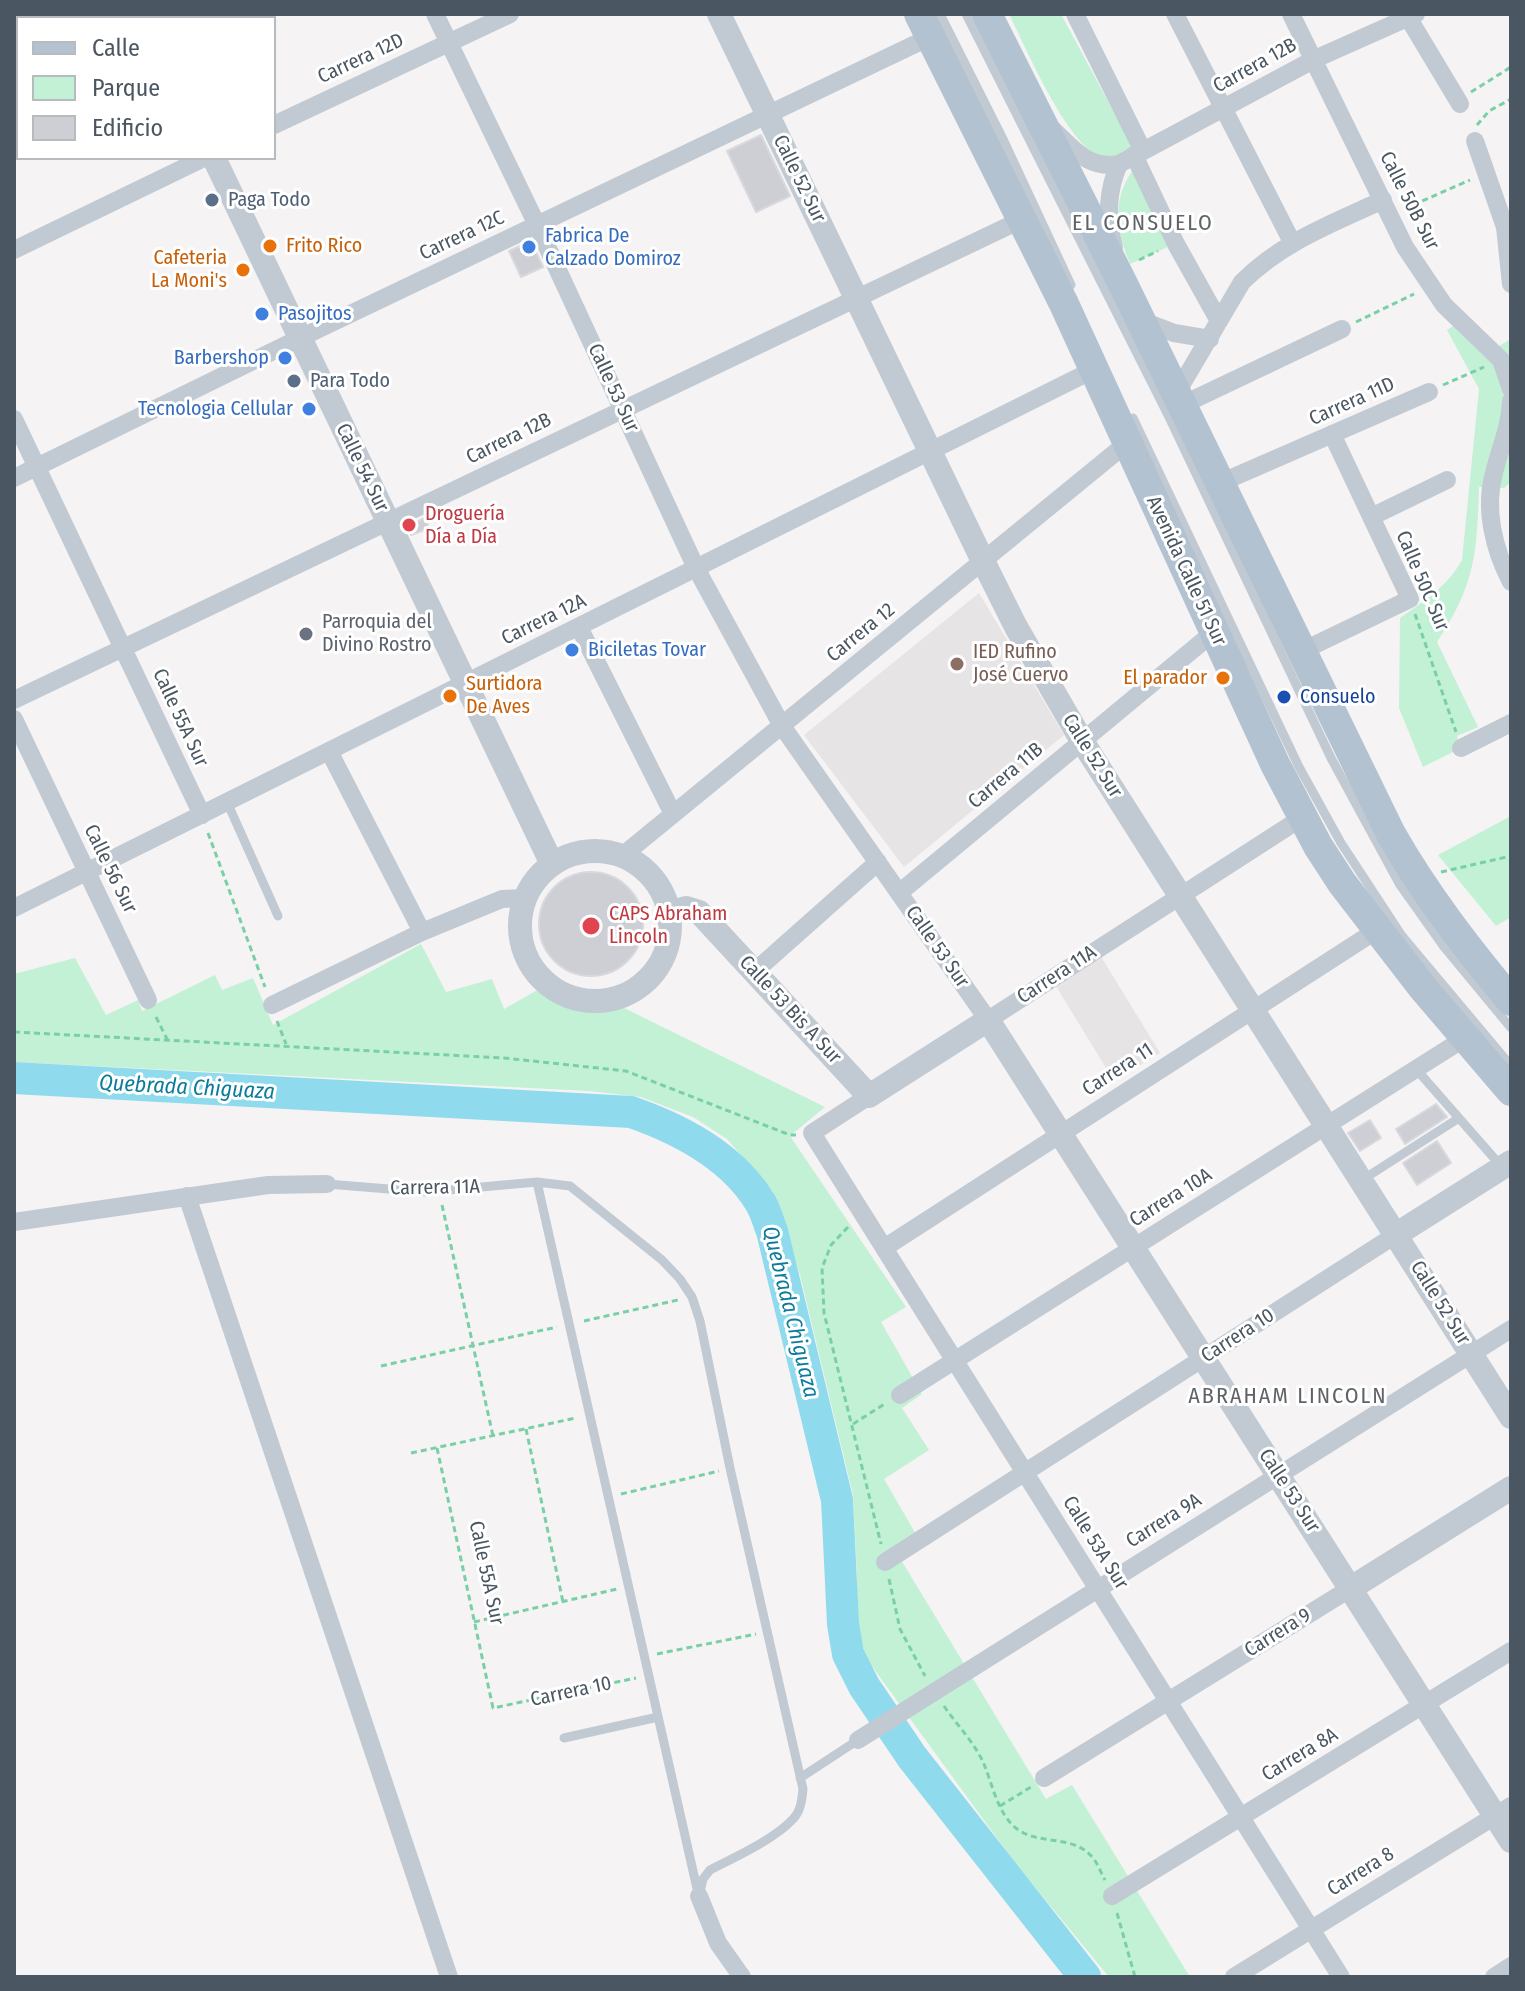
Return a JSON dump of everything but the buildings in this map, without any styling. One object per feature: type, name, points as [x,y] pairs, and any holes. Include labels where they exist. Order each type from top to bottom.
[{"type":"main road","points":[[987,14],[1121,277],[1385,822],[1417,877],[1467,948],[1511,1001]]},
{"type":"main road","name":"Avenida Calle 51 Sur","points":[[930,22],[1303,817],[1342,883],[1377,930],[1511,1091]]},
{"type":"street","name":"Calle 53 Sur","points":[[435,14],[696,568],[782,726],[988,1020],[1425,1704],[1503,1811],[1511,1841]]},
{"type":"street","name":"Carrera 12D","points":[[276,124],[510,14]]},
{"type":"street","name":"Calle 52 Sur","points":[[719,14],[1030,652],[1082,741],[1511,1417]]},
{"type":"street","points":[[1075,14],[1132,156],[1219,321]]},
{"type":"street","points":[[1175,14],[1292,242]]},
{"type":"street","name":"Calle 50B Sur","points":[[1291,14],[1405,247],[1444,305],[1501,360],[1511,389]]},
{"type":"street","points":[[1410,15],[1459,102]]},
{"type":"street","name":"Carrera 12B","points":[[1132,156],[1315,59],[1410,15]]},
{"type":"street","name":"Carrera 12C","points":[[14,478],[768,115],[930,22]]},
{"type":"street","points":[[1038,117],[1089,162],[1098,166],[1132,156]]},
{"type":"street","points":[[1475,141],[1505,227],[1511,284]]},
{"type":"street","points":[[1121,277],[1112,240],[1109,190],[1132,156]]},
{"type":"street","points":[[14,250],[200,160]]},
{"type":"street","name":"Calle 54 Sur","points":[[215,160],[552,864]]},
{"type":"street","points":[[1179,399],[1242,282],[1292,242],[1386,208]]},
{"type":"street","name":"Carrera 12B","points":[[14,700],[1023,219]]},
{"type":"street","points":[[1140,320],[1174,333],[1210,339]]},
{"type":"street","points":[[1179,399],[1342,329]]},
{"type":"street","name":"Carrera 12A","points":[[14,908],[1093,370]]},
{"type":"street","name":"Carrera 11D","points":[[1220,483],[1429,392]]},
{"type":"street","points":[[1511,401],[1508,431],[1493,475],[1490,498],[1494,541],[1511,582]]},
{"type":"street","name":"Calle 55A Sur","points":[[14,419],[202,815]]},
{"type":"street","name":"Calle 50C Sur","points":[[1332,434],[1410,599]]},
{"type":"street","name":"Carrera 12","points":[[622,856],[1127,443]]},
{"type":"street","points":[[1371,517],[1447,480]]},
{"type":"street","points":[[1490,498],[1511,496]]},
{"type":"street","points":[[1302,651],[1410,599]]},
{"type":"street","points":[[579,627],[673,814]]},
{"type":"street","name":"Carrera 11B","points":[[899,893],[1214,632]]},
{"type":"street","name":"Calle 56 Sur","points":[[14,719],[148,1000]]},
{"type":"street","points":[[1461,748],[1511,723]]},
{"type":"street","points":[[329,751],[422,932]]},
{"type":"street","name":"Carrera 11A","points":[[812,1133],[1303,817]]},
{"type":"street","points":[[579,852],[608,852],[622,856],[648,872],[658,884],[669,913],[670,934],[665,955],[654,973],[638,988],[619,997],[598,1001],[576,999],[556,991],[540,978],[527,960],[520,940],[519,919],[524,898],[531,885],[552,864],[579,852]]},
{"type":"street","points":[[754,972],[878,862]]},
{"type":"street","points":[[272,1005],[422,932],[502,899],[524,898]]},
{"type":"street","name":"Calle 53 Bis A Sur","points":[[669,913],[686,908],[695,910],[869,1096]]},
{"type":"street","name":"Carrera 11","points":[[884,1248],[1377,930]]},
{"type":"street","name":"Carrera 10A","points":[[900,1395],[1465,1038]]},
{"type":"street","name":"Calle 53A Sur","points":[[812,1133],[1341,1977]]},
{"type":"street","name":"Carrera 10","points":[[885,1562],[1506,1164]]},
{"type":"street","points":[[14,1222],[268,1185],[327,1184]]},
{"type":"street","points":[[187,1196],[449,1977]]},
{"type":"street","name":"Carrera 9A","points":[[861,1738],[1511,1329]]},
{"type":"street","name":"Carrera 9","points":[[1044,1778],[1511,1488]]},
{"type":"street","name":"Carrera 8A","points":[[1112,1896],[1511,1651]]},
{"type":"street","name":"Carrera 8","points":[[1234,1977],[1503,1811]]},
{"type":"street","points":[[699,1896],[718,1943],[742,1977]]},
{"type":"street","points":[[1494,1977],[1511,1966]]},
{"type":"lane","points":[[966,14],[1169,417],[1338,772],[1400,885],[1444,947],[1511,1028]]},
{"type":"lane","points":[[930,22],[1002,137],[1075,295]]},
{"type":"lane","points":[[1125,402],[1299,767],[1341,843],[1402,936],[1511,1066]]},
{"type":"lane","points":[[227,802],[278,916]]},
{"type":"lane","points":[[1416,1069],[1459,1118],[1506,1164]]},
{"type":"lane","points":[[1362,1180],[1459,1118]]},
{"type":"lane","points":[[537,1182],[699,1896]]},
{"type":"lane","name":"Carrera 11A","points":[[327,1184],[439,1192],[537,1182],[556,1183],[581,1192],[662,1260],[692,1297]]},
{"type":"lane","points":[[692,1297],[700,1321],[803,1789],[799,1811],[779,1831],[710,1870],[703,1879],[699,1896]]},
{"type":"lane","points":[[564,1738],[658,1717]]},
{"type":"lane","name":"Carrera 9A","points":[[800,1778],[861,1738]]},
{"type":"path","points":[[1459,102],[1511,67]]},
{"type":"path","points":[[1475,141],[1479,121],[1489,111],[1511,99]]},
{"type":"path","points":[[1386,208],[1486,172]]},
{"type":"path","points":[[1121,277],[1176,244]]},
{"type":"path","points":[[1342,329],[1431,286]]},
{"type":"path","points":[[1429,392],[1501,360]]},
{"type":"path","name":"Calle 50C Sur","points":[[1410,599],[1461,748]]},
{"type":"path","points":[[202,815],[286,1045]]},
{"type":"path","points":[[1417,877],[1511,856]]},
{"type":"path","points":[[148,1000],[167,1039]]},
{"type":"path","points":[[14,1032],[504,1058],[626,1071],[790,1135],[812,1133]]},
{"type":"path","points":[[439,1192],[493,1436]]},
{"type":"path","points":[[862,1213],[831,1245],[822,1268],[824,1313],[900,1629],[934,1692],[982,1760],[991,1789],[1019,1831],[1043,1840],[1069,1842],[1093,1857],[1112,1896],[1135,1977]]},
{"type":"path","points":[[381,1366],[692,1297]]},
{"type":"path","points":[[853,1424],[900,1395]]},
{"type":"path","points":[[411,1453],[590,1415]]},
{"type":"path","points":[[526,1429],[563,1602]]},
{"type":"path","name":"Calle 55A Sur","points":[[437,1448],[493,1708]]},
{"type":"path","points":[[609,1497],[730,1468]]},
{"type":"path","points":[[474,1622],[629,1586]]},
{"type":"path","points":[[645,1657],[767,1631]]},
{"type":"path","name":"Carrera 10","points":[[493,1708],[649,1675]]},
{"type":"path","points":[[1000,1806],[1044,1778]]},
{"type":"shaded area","name":"IED Rufino José Cuervo","points":[[979,593],[1064,735],[904,867],[804,735]]},
{"type":"shaded area","points":[[1100,955],[1160,1053],[1114,1081],[1054,983]]},
{"type":"green space","points":[[1009,14],[1061,14],[1132,146],[1110,158],[1096,155],[1081,142],[1051,98]]},
{"type":"green space","points":[[1132,171],[1172,245],[1130,264],[1118,217],[1121,194]]},
{"type":"green space","points":[[1453,326],[1483,355],[1511,339],[1511,482],[1504,488],[1479,487],[1472,568],[1459,603],[1437,642],[1478,727],[1457,736],[1461,748],[1423,767],[1399,708],[1400,618],[1442,586],[1462,560],[1479,389],[1447,330]]},
{"type":"green space","points":[[1511,816],[1511,917],[1496,926],[1438,855]]},
{"type":"green space","points":[[421,944],[446,992],[492,979],[504,1009],[541,988],[579,1006],[620,1006],[825,1107],[790,1136],[906,1307],[881,1322],[922,1394],[902,1408],[929,1450],[884,1479],[917,1536],[895,1550],[1046,1799],[1072,1785],[1190,1977],[1109,1977],[1015,1863],[866,1658],[856,1620],[853,1495],[800,1275],[772,1191],[727,1139],[693,1117],[641,1097],[589,1091],[14,1062],[14,974],[75,958],[106,1015],[138,1000],[142,1011],[215,975],[222,990],[253,978],[273,1025]]},
{"type":"waterway","name":"Quebrada Chiguaza","points":[[14,1078],[631,1112],[686,1136],[720,1158],[735,1171],[762,1205],[772,1231],[837,1500],[843,1624],[848,1654],[864,1686],[912,1757],[1085,1977]]},
{"type":"place","name":"Paga Todo","points":[[212,200]]},
{"type":"place","name":"Frito Rico","points":[[270,246]]},
{"type":"place","name":"Fabrica De Calzado Domiroz","points":[[529,247]]},
{"type":"place","name":"Cafeteria La Moni's","points":[[243,270]]},
{"type":"place","name":"Pasojitos","points":[[262,314]]},
{"type":"place","name":"Barbershop","points":[[285,358]]},
{"type":"place","name":"Para Todo","points":[[294,381]]},
{"type":"place","name":"Tecnologia Cellular","points":[[309,409]]},
{"type":"place","name":"Droguería Día a Día","points":[[409,525]]},
{"type":"place","name":"Parroquia del Divino Rostro","points":[[306,634]]},
{"type":"place","name":"Biciletas Tovar","points":[[572,650]]},
{"type":"place","name":"IED Rufino José Cuervo","points":[[957,664]]},
{"type":"place","name":"El parador","points":[[1223,678]]},
{"type":"place","name":"Surtidora De Aves","points":[[450,696]]},
{"type":"place","name":"Consuelo","points":[[1284,697]]},
{"type":"place","name":"CAPS Abraham Lincoln","points":[[591,926]]},
{"type":"district","name":"EL CONSUELO","points":[[1143,224]]},
{"type":"district","name":"ABRAHAM LINCOLN","points":[[1288,1397]]}]
